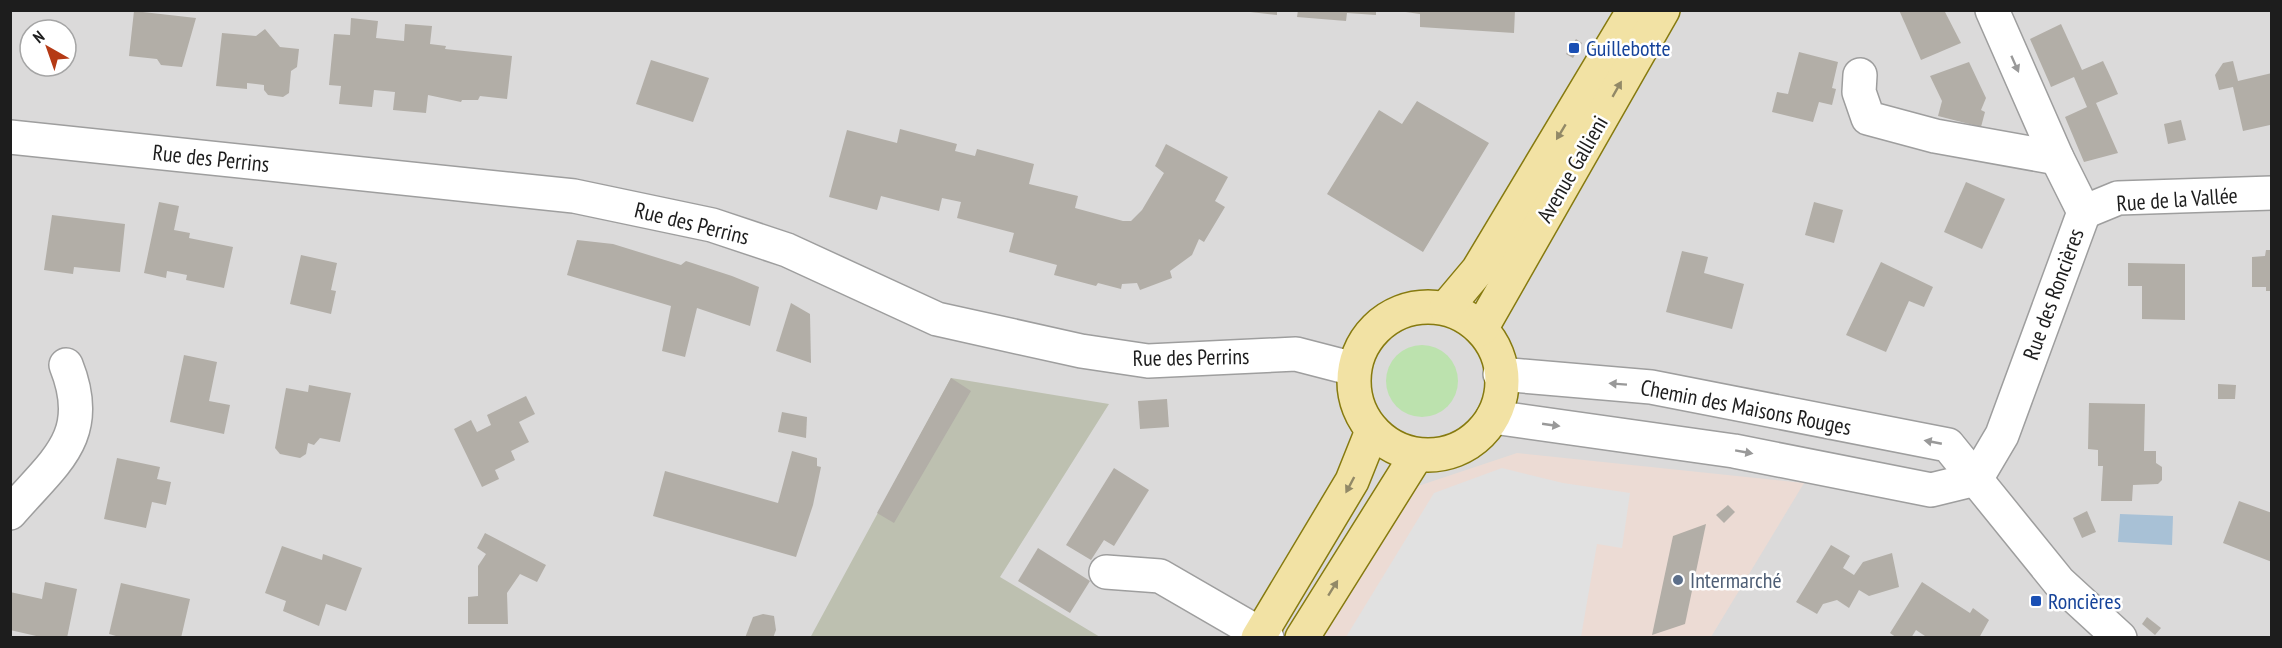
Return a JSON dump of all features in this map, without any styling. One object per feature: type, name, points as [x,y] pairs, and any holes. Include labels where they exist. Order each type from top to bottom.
[{"type":"main road","name":"Avenue Gallieni","points":[[1446,308],[1478,270],[1634,10]]},
{"type":"main road","name":"Avenue Gallieni","points":[[1481,328],[1663,10]]},
{"type":"main road","points":[[1422,306],[1446,308],[1481,328],[1489,337],[1500,362],[1500,396],[1493,417],[1478,436],[1458,450],[1435,456],[1416,456],[1372,431],[1360,412],[1353,391],[1354,369],[1362,345],[1384,321],[1398,312],[1422,306]]},
{"type":"main road","points":[[1262,636],[1352,481],[1372,431]]},
{"type":"main road","points":[[1302,638],[1416,456]]},
{"type":"street","name":"Rue des Roncières","points":[[1976,479],[2002,435],[2084,212],[2057,158],[1992,10]]},
{"type":"street","points":[[1860,75],[1859,92],[1868,118],[1935,136],[2057,158]]},
{"type":"street","name":"Rue des Perrins","points":[[10,137],[574,196],[712,225],[787,250],[938,319],[1070,349],[1148,361],[1296,354],[1354,369]]},
{"type":"street","name":"Rue de la Vallée","points":[[2084,212],[2118,198],[2271,193]]},
{"type":"street","points":[[10,513],[65,450],[77,419],[76,390],[66,365]]},
{"type":"street","name":"Chemin des Maisons Rouges","points":[[1500,374],[1651,387],[1948,445],[2060,582],[2120,638]]},
{"type":"street","name":"Chemin des Maisons Rouges","points":[[1493,417],[1745,452],[1931,490],[1976,479]]},
{"type":"street","points":[[1106,572],[1160,576],[1262,636]]},
{"type":"shaded area","points":[[11,11],[2271,11],[2271,637],[11,637]]},
{"type":"shaded area","points":[[951,378],[1109,404],[1000,577],[1100,637],[810,638]]},
{"type":"shaded area","points":[[1517,453],[1804,483],[1711,637],[1323,638],[1412,488]]},
{"type":"shaded area","points":[[1502,468],[1563,483],[1630,493],[1622,548],[1597,544],[1581,637],[1346,637],[1434,493]]},
{"type":"green space","points":[[1422,345],[1442,351],[1452,361],[1458,381],[1452,401],[1442,411],[1422,417],[1402,411],[1392,401],[1386,381],[1392,361],[1402,351]]},
{"type":"water","points":[[2120,514],[2173,516],[2172,545],[2118,542]]},
{"type":"building","points":[[1233,10],[1277,10],[1277,15]]},
{"type":"building","points":[[1298,10],[1376,10],[1376,15],[1347,13],[1346,21],[1297,17]]},
{"type":"building","points":[[1391,10],[1515,10],[1514,33],[1420,27],[1420,14]]},
{"type":"building","points":[[1899,10],[1944,10],[1961,43],[1921,60]]},
{"type":"building","points":[[134,11],[196,18],[182,67],[161,65],[157,59],[129,56]]},
{"type":"building","points":[[351,18],[378,21],[376,38],[404,41],[405,24],[432,26],[430,44],[446,46],[445,49],[512,56],[507,99],[480,96],[478,100],[462,100],[461,102],[428,95],[426,113],[393,110],[395,92],[374,90],[372,107],[339,104],[341,86],[329,85],[334,34],[350,35]]},
{"type":"building","points":[[2061,24],[2082,70],[2103,61],[2111,78],[2118,94],[2096,103],[2118,153],[2084,162],[2065,117],[2087,107],[2074,77],[2051,87],[2030,39]]},
{"type":"building","points":[[265,29],[280,47],[299,49],[297,67],[291,71],[289,93],[283,97],[268,95],[264,90],[264,85],[247,83],[247,89],[216,86],[222,33],[256,36]]},
{"type":"building","points":[[1576,39],[1582,43],[1573,58],[1566,54]]},
{"type":"building","points":[[1799,52],[1838,62],[1832,88],[1836,89],[1832,105],[1819,102],[1813,122],[1772,112],[1777,92],[1788,94]]},
{"type":"building","points":[[651,60],[709,78],[693,122],[636,104]]},
{"type":"building","points":[[2233,61],[2238,81],[2272,73],[2270,125],[2243,131],[2233,87],[2219,90],[2215,75],[2223,63]]},
{"type":"building","points":[[1969,62],[1986,98],[1981,110],[1985,112],[1981,127],[1938,116],[1942,101],[1930,76]]},
{"type":"building","points":[[1417,101],[1489,143],[1423,252],[1327,194],[1379,110],[1402,124]]},
{"type":"building","points":[[2181,120],[2186,140],[2168,144],[2164,124]]},
{"type":"building","points":[[900,129],[957,144],[955,151],[975,156],[977,149],[1034,164],[1029,184],[1078,196],[1075,208],[1123,221],[1131,221],[1142,210],[1164,173],[1155,166],[1166,144],[1228,177],[1215,201],[1225,207],[1204,242],[1199,239],[1192,255],[1170,271],[1172,278],[1140,290],[1137,283],[1122,284],[1121,289],[1098,283],[1096,286],[1054,275],[1057,265],[1009,252],[1014,233],[957,218],[961,202],[942,198],[939,211],[881,196],[877,210],[829,197],[847,130],[897,143]]},
{"type":"building","points":[[1966,182],[2005,199],[1982,249],[1944,232]]},
{"type":"building","points":[[159,202],[179,206],[174,230],[190,233],[189,238],[233,247],[224,288],[186,280],[187,275],[167,271],[166,278],[144,273]]},
{"type":"building","points":[[1814,202],[1843,210],[1834,243],[1805,235]]},
{"type":"building","points":[[52,215],[125,224],[120,272],[74,267],[73,274],[44,270]]},
{"type":"building","points":[[577,240],[613,244],[681,265],[686,261],[759,287],[750,326],[697,308],[685,357],[662,351],[671,306],[567,275]]},
{"type":"building","points":[[2266,250],[2272,250],[2272,291],[2266,291],[2266,287],[2252,287],[2252,257],[2265,256]]},
{"type":"building","points":[[1682,251],[1708,257],[1704,273],[1744,284],[1732,329],[1666,312]]},
{"type":"building","points":[[301,255],[337,263],[331,290],[336,291],[331,314],[290,304]]},
{"type":"building","points":[[1881,262],[1933,287],[1924,307],[1909,301],[1886,352],[1846,335]]},
{"type":"building","points":[[2128,263],[2185,264],[2185,320],[2142,319],[2142,286],[2128,286]]},
{"type":"building","points":[[791,303],[810,314],[811,363],[776,351]]},
{"type":"building","points":[[184,355],[217,362],[209,401],[230,405],[224,434],[170,422]]},
{"type":"building","points":[[951,378],[971,391],[894,523],[877,513]]},
{"type":"building","points":[[2218,384],[2236,385],[2235,399],[2218,399]]},
{"type":"building","points":[[309,385],[351,393],[340,442],[320,438],[314,445],[308,443],[306,454],[300,458],[280,454],[275,448],[286,388],[308,392]]},
{"type":"building","points":[[526,396],[535,414],[519,422],[529,442],[511,451],[515,460],[495,470],[499,479],[482,487],[454,429],[471,420],[477,432],[491,425],[487,415]]},
{"type":"building","points":[[1167,399],[1169,427],[1140,429],[1138,401]]},
{"type":"building","points":[[2089,403],[2145,404],[2144,451],[2156,451],[2156,463],[2162,467],[2162,480],[2158,484],[2133,485],[2132,501],[2101,501],[2103,466],[2098,466],[2098,450],[2088,449]]},
{"type":"building","points":[[782,412],[807,417],[806,438],[778,432]]},
{"type":"building","points":[[792,451],[817,458],[817,466],[821,467],[813,505],[796,557],[653,516],[665,471],[778,503]]},
{"type":"building","points":[[117,458],[160,467],[157,479],[171,482],[166,505],[152,502],[146,528],[104,519]]},
{"type":"building","points":[[1114,468],[1149,490],[1114,546],[1104,540],[1091,560],[1066,545]]},
{"type":"building","points":[[2239,501],[2272,513],[2272,562],[2223,543]]},
{"type":"building","points":[[1728,505],[1735,512],[1724,523],[1716,515]]},
{"type":"building","points":[[2087,511],[2096,532],[2082,538],[2073,518]]},
{"type":"building","points":[[1706,524],[1685,624],[1652,635],[1673,536]]},
{"type":"building","points":[[485,533],[546,565],[537,582],[520,574],[507,593],[508,624],[468,624],[468,597],[478,596],[478,566],[486,554],[477,548]]},
{"type":"building","points":[[1831,545],[1850,556],[1843,568],[1854,575],[1863,562],[1892,553],[1899,587],[1869,596],[1859,590],[1849,608],[1837,600],[1823,604],[1817,614],[1796,602]]},
{"type":"building","points":[[282,546],[322,560],[323,554],[362,568],[346,611],[326,604],[319,626],[283,611],[286,601],[265,593]]},
{"type":"building","points":[[1038,548],[1090,581],[1070,613],[1018,581]]},
{"type":"building","points":[[45,582],[77,589],[67,638],[45,638],[10,630],[10,592],[42,599]]},
{"type":"building","points":[[1922,582],[1970,613],[1973,608],[1989,620],[1979,638],[1928,638],[1916,630],[1911,638],[1897,638],[1890,633]]},
{"type":"building","points":[[121,583],[190,599],[181,638],[123,638],[109,634]]},
{"type":"building","points":[[763,614],[774,616],[776,630],[773,638],[745,638],[753,617]]},
{"type":"building","points":[[2147,617],[2161,628],[2155,635],[2142,624]]},
{"type":"place","name":"Guillebotte","points":[[1574,48]]},
{"type":"place","name":"Intermarché","points":[[1678,580]]},
{"type":"place","name":"Roncières","points":[[2036,601]]}]
